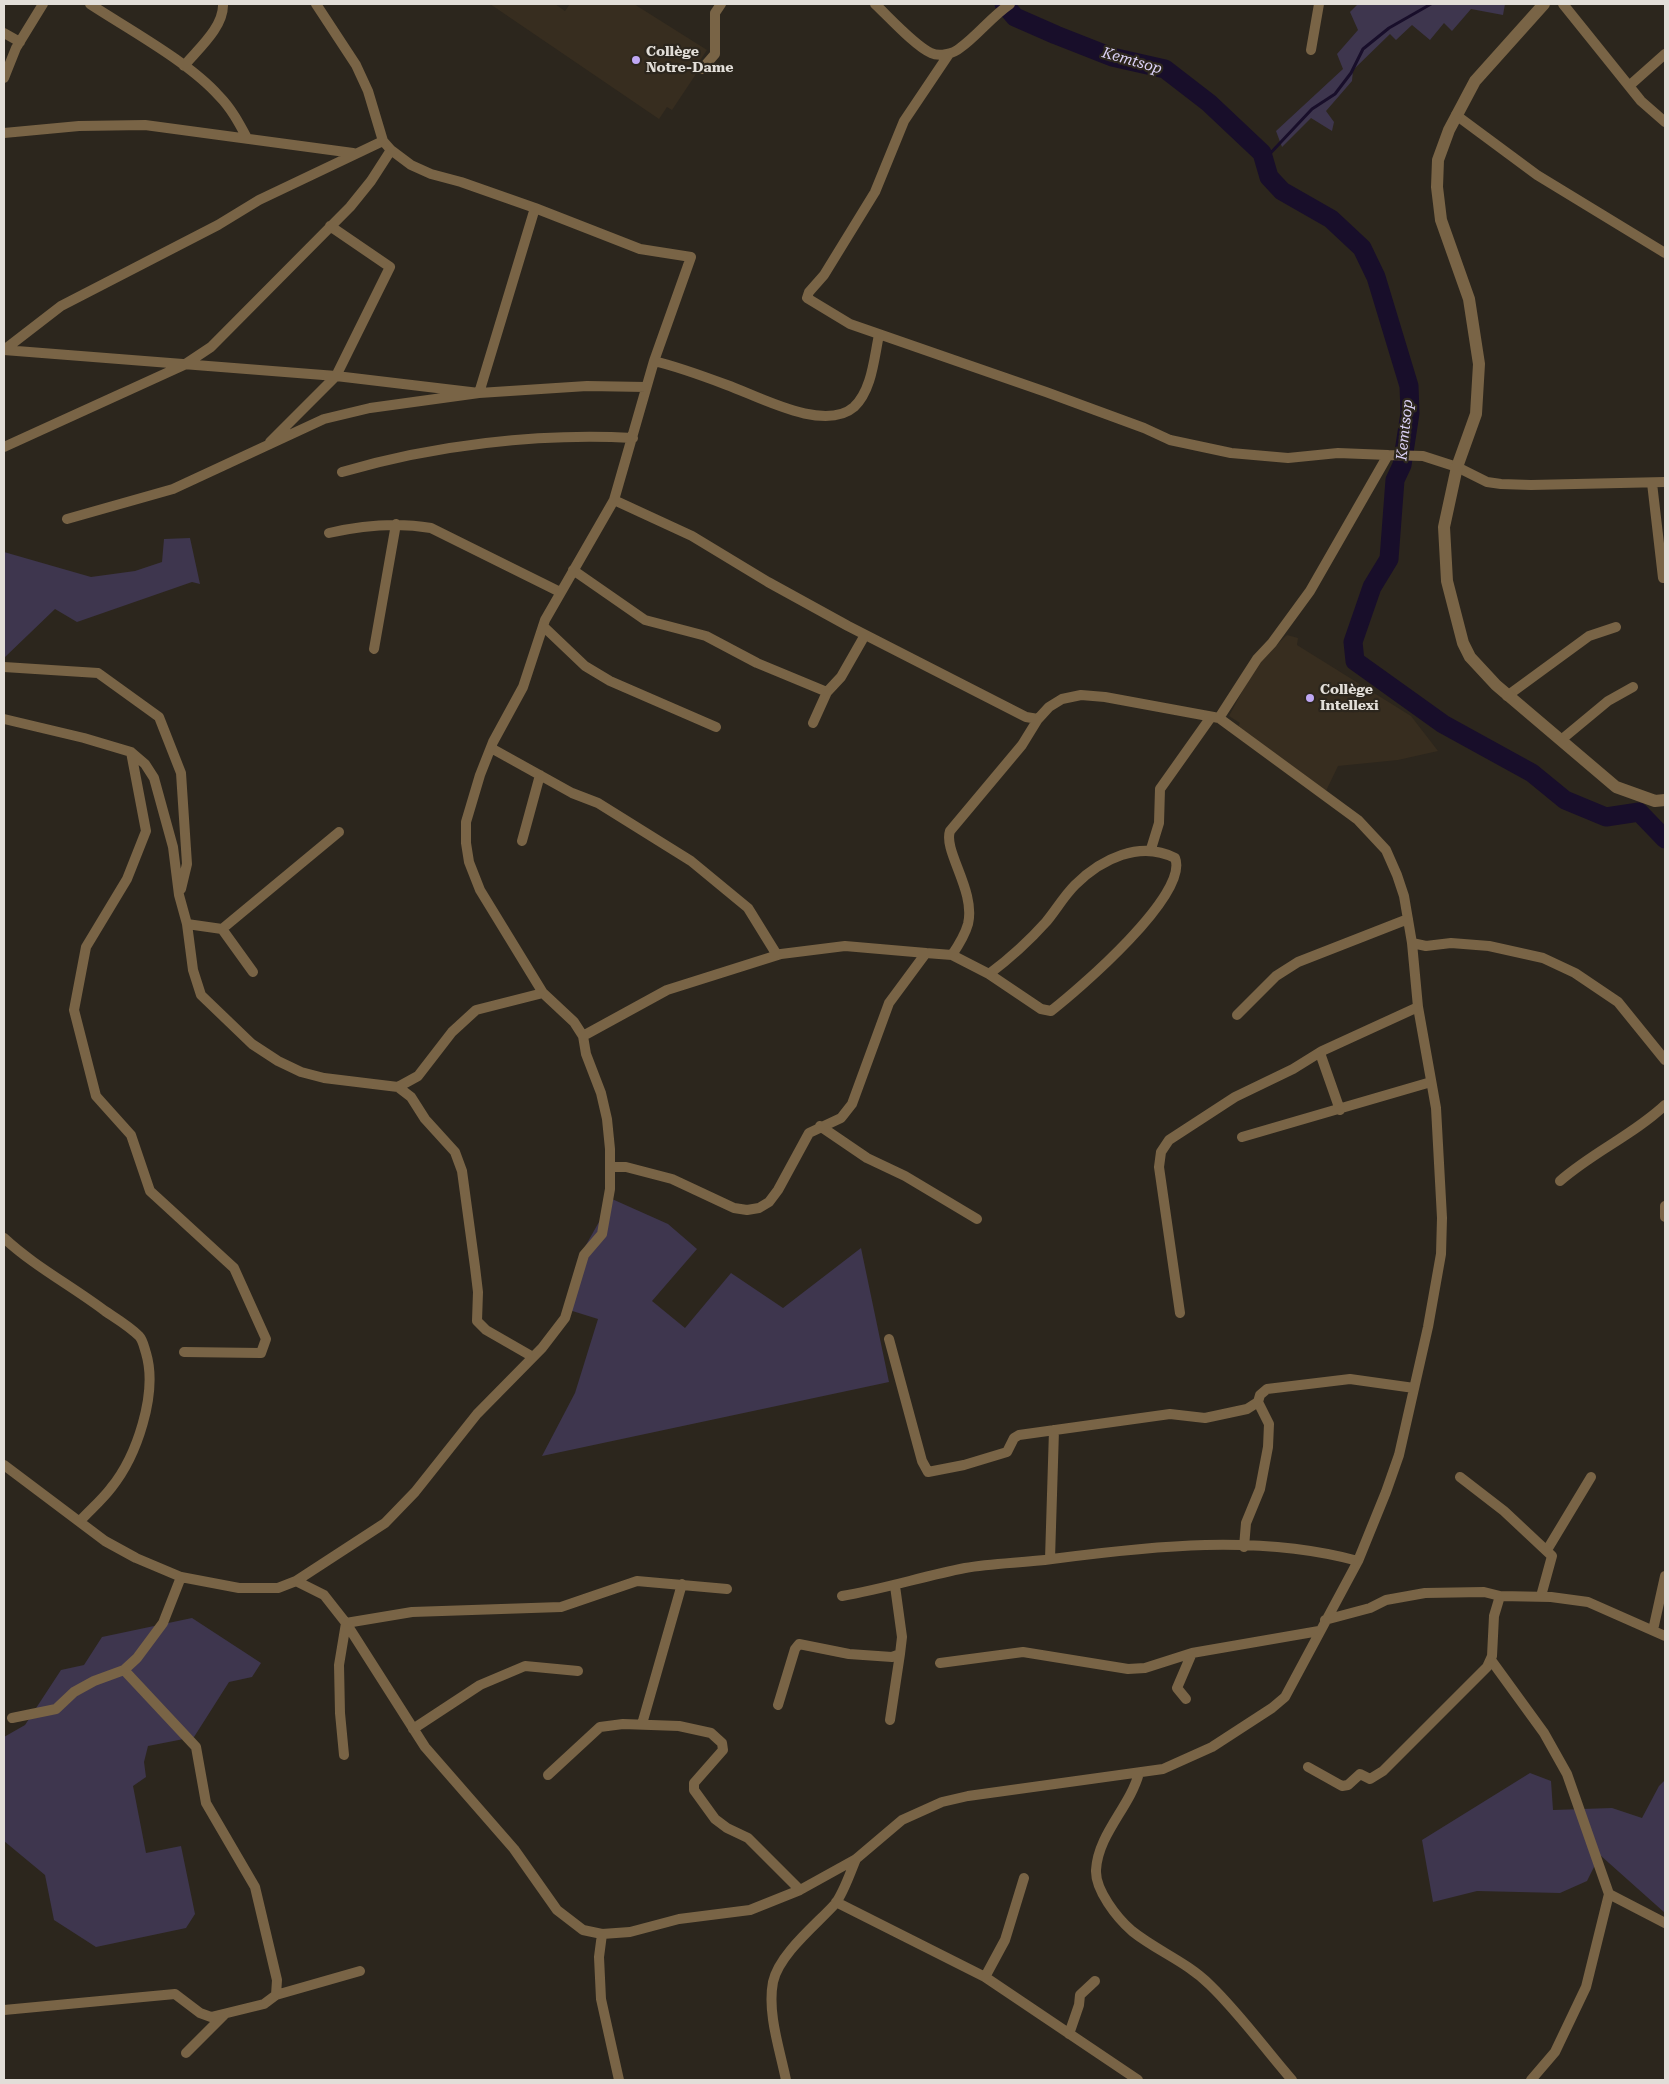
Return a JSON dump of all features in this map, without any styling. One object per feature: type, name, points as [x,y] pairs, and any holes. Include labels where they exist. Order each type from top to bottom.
[{"type":"street","points":[[4,78],[20,42],[43,4]]},
{"type":"street","points":[[90,4],[184,66],[218,94],[234,115],[247,138]]},
{"type":"street","points":[[184,66],[217,24],[223,10],[223,4]]},
{"type":"street","points":[[4,1465],[106,1541],[136,1558],[181,1577],[239,1588],[278,1588],[296,1581],[386,1522],[415,1492],[477,1414],[534,1356],[566,1318],[584,1255],[602,1234],[610,1190],[610,1149],[603,1102],[586,1054],[583,1036],[574,1022],[544,993],[493,913],[469,862],[466,843],[466,822],[471,800],[491,748],[523,687],[543,626],[560,592],[614,500],[654,361],[691,257],[640,248],[535,208],[461,182],[431,174],[411,165],[390,150],[383,141],[368,91],[356,65],[316,4]]},
{"type":"street","points":[[702,69],[715,54],[715,13],[721,4]]},
{"type":"street","points":[[875,4],[906,34],[931,54],[949,54],[960,49],[997,12],[1010,4]]},
{"type":"street","points":[[1310,50],[1319,4]]},
{"type":"street","points":[[1544,4],[1488,65],[1456,115],[1438,160],[1436,187],[1441,220],[1469,299],[1479,364],[1476,414],[1457,467],[1446,515],[1443,538],[1447,581],[1453,612],[1463,643],[1470,657],[1507,696],[1616,787],[1649,799],[1665,800]]},
{"type":"street","points":[[1563,4],[1641,102],[1665,122]]},
{"type":"street","points":[[4,33],[20,42]]},
{"type":"street","points":[[949,54],[904,120],[875,192],[824,275],[809,292],[807,298],[826,312],[879,335],[1046,392],[1144,428],[1170,440],[1231,453],[1288,458],[1338,454],[1416,456],[1457,467],[1487,482],[1501,484],[1531,486],[1665,482]]},
{"type":"street","points":[[1628,86],[1665,54]]},
{"type":"street","points":[[1456,115],[1537,175],[1665,253]]},
{"type":"street","points":[[4,133],[79,126],[145,125],[353,153]]},
{"type":"street","points":[[4,350],[61,306],[165,250],[218,225],[259,200],[353,153],[383,141]]},
{"type":"street","points":[[4,447],[184,365],[211,347],[350,207],[371,181],[390,150]]},
{"type":"street","points":[[479,393],[535,208]]},
{"type":"street","points":[[264,448],[336,376],[390,267],[330,226]]},
{"type":"street","points":[[654,361],[703,376],[800,412],[820,416],[839,415],[854,407],[868,383],[879,335]]},
{"type":"street","points":[[4,350],[336,376],[479,393]]},
{"type":"street","points":[[67,519],[173,489],[264,448],[324,418],[370,408],[479,393],[587,386],[646,387]]},
{"type":"street","points":[[342,472],[430,450],[549,440],[633,438]]},
{"type":"street","points":[[1151,849],[1160,823],[1160,789],[1310,591],[1391,455]]},
{"type":"street","points":[[1652,483],[1662,578]]},
{"type":"street","points":[[614,500],[692,536],[768,582],[865,635],[1026,717],[1038,719]]},
{"type":"street","points":[[329,533],[351,528],[396,524],[431,528],[560,592]]},
{"type":"street","points":[[374,649],[396,524]]},
{"type":"street","points":[[573,570],[645,620],[706,636],[757,663],[827,692]]},
{"type":"street","points":[[543,626],[585,666],[610,681],[716,727]]},
{"type":"street","points":[[1507,696],[1590,636],[1616,627]]},
{"type":"street","points":[[813,723],[827,692],[841,677],[865,635]]},
{"type":"street","points":[[4,667],[98,673],[159,717],[180,773],[187,864],[179,895]]},
{"type":"street","points":[[1561,740],[1608,701],[1633,687]]},
{"type":"street","points":[[296,1581],[324,1595],[346,1623],[413,1729],[455,1784],[514,1849],[557,1910],[583,1930],[602,1934],[630,1932],[679,1919],[750,1910],[800,1890],[856,1859],[902,1820],[942,1802],[968,1796],[1139,1773],[1176,1764],[1204,1752],[1272,1708],[1288,1692],[1319,1630],[1358,1561],[1375,1521],[1399,1455],[1428,1327],[1441,1254],[1442,1218],[1436,1108],[1418,1007],[1408,919],[1397,875],[1386,850],[1358,820],[1215,718],[1162,710],[1133,702],[1081,695],[1062,699],[1049,707],[1038,719],[1022,744],[950,831],[947,838],[966,887],[969,916],[968,924],[952,956]]},
{"type":"street","points":[[4,719],[84,738],[131,752],[145,764],[154,778],[173,847],[179,895],[186,924],[193,970],[201,995],[252,1044],[278,1061],[324,1078],[398,1087],[411,1097],[425,1119],[455,1152],[462,1171],[478,1292],[476,1317],[479,1325],[534,1356]]},
{"type":"street","points":[[491,748],[572,793],[598,803],[691,861],[748,908],[777,955]]},
{"type":"street","points":[[131,752],[146,831],[127,879],[86,947],[74,1010],[96,1096],[131,1135],[150,1191],[234,1268],[266,1340],[261,1353],[184,1352]]},
{"type":"street","points":[[522,841],[540,775]]},
{"type":"street","points":[[222,929],[339,832]]},
{"type":"street","points":[[583,1036],[668,990],[777,955],[812,948],[845,946],[876,947],[952,956],[989,974],[1045,1011],[1051,1010],[1064,1001],[1127,943],[1161,899],[1173,880],[1177,868],[1175,858],[1151,849],[1128,852],[1086,875],[1074,886],[1046,923],[989,974]]},
{"type":"street","points":[[1237,1014],[1276,976],[1298,962],[1408,919]]},
{"type":"street","points":[[186,924],[222,929],[253,972]]},
{"type":"street","points":[[1412,943],[1426,946],[1451,943],[1489,946],[1543,958],[1575,973],[1618,1002],[1665,1058]]},
{"type":"street","points":[[610,1167],[626,1167],[672,1179],[734,1208],[747,1210],[759,1208],[769,1202],[778,1190],[805,1138],[820,1126],[841,1118],[852,1104],[889,1003],[926,952]]},
{"type":"street","points":[[398,1087],[418,1076],[452,1032],[476,1010],[544,993]]},
{"type":"street","points":[[1180,1312],[1159,1167],[1161,1152],[1169,1140],[1235,1097],[1277,1078],[1320,1053],[1418,1007]]},
{"type":"street","points":[[1320,1053],[1340,1110]]},
{"type":"street","points":[[1242,1137],[1431,1082]]},
{"type":"street","points":[[1560,1181],[1580,1164],[1645,1124],[1665,1105]]},
{"type":"street","points":[[820,1126],[867,1158],[904,1176],[977,1219]]},
{"type":"street","points":[[1665,1206],[1665,1217]]},
{"type":"street","points":[[4,1238],[51,1274],[83,1293],[141,1338],[150,1366],[149,1394],[142,1428],[127,1462],[112,1488],[80,1521]]},
{"type":"street","points":[[889,1339],[922,1461],[928,1472],[990,1458],[1007,1452],[1014,1438],[1019,1435],[1170,1414],[1205,1418],[1247,1409],[1258,1402]]},
{"type":"street","points":[[1244,1547],[1246,1523],[1260,1489],[1268,1447],[1269,1424],[1258,1402],[1258,1398],[1267,1389],[1350,1379],[1414,1388]]},
{"type":"street","points":[[1050,1560],[1054,1430]]},
{"type":"street","points":[[1460,1476],[1486,1495],[1552,1556],[1552,1562],[1541,1596]]},
{"type":"street","points":[[1547,1550],[1591,1477]]},
{"type":"street","points":[[842,1596],[895,1586],[965,1568],[1050,1560],[1113,1550],[1192,1546],[1244,1547],[1309,1550],[1358,1561]]},
{"type":"street","points":[[1653,1630],[1665,1576]]},
{"type":"street","points":[[12,1718],[56,1709],[74,1692],[94,1681],[124,1670],[137,1658],[163,1623],[181,1577]]},
{"type":"street","points":[[346,1623],[412,1612],[562,1607],[637,1581],[727,1589]]},
{"type":"street","points":[[642,1724],[682,1584]]},
{"type":"street","points":[[890,1720],[902,1637],[895,1586]]},
{"type":"street","points":[[1325,1620],[1370,1608],[1386,1600],[1424,1593],[1484,1592],[1500,1596],[1541,1596],[1588,1602],[1665,1636]]},
{"type":"street","points":[[1308,1767],[1342,1786],[1348,1785],[1360,1774],[1370,1779],[1374,1778],[1468,1688],[1491,1660],[1494,1616],[1500,1596]]},
{"type":"street","points":[[344,1755],[340,1713],[339,1665],[346,1623]]},
{"type":"street","points":[[940,1663],[1023,1652],[1128,1669],[1145,1668],[1192,1653],[1319,1630]]},
{"type":"street","points":[[778,1705],[795,1649],[799,1644],[848,1654],[892,1657],[900,1654]]},
{"type":"street","points":[[1186,1699],[1177,1688],[1192,1653]]},
{"type":"street","points":[[1491,1660],[1544,1733],[1567,1774],[1609,1894],[1586,1987],[1555,2052],[1531,2080]]},
{"type":"street","points":[[413,1729],[480,1685],[525,1666],[578,1672]]},
{"type":"street","points":[[124,1670],[196,1747],[206,1803],[255,1887],[277,1980],[276,1995]]},
{"type":"street","points":[[548,1775],[600,1728],[642,1724],[701,1729],[712,1733],[720,1740],[723,1747],[721,1754],[694,1783],[694,1790],[715,1819],[727,1828],[748,1838],[800,1890]]},
{"type":"street","points":[[1139,1773],[1135,1789],[1111,1828],[1099,1855],[1096,1872],[1100,1886],[1120,1917],[1133,1931],[1183,1962],[1210,1985],[1292,2080]]},
{"type":"street","points":[[786,2080],[774,2017],[772,1995],[774,1980],[803,1934],[836,1902],[856,1859]]},
{"type":"street","points":[[985,1977],[1005,1940],[1024,1878]]},
{"type":"street","points":[[1609,1894],[1665,1923]]},
{"type":"street","points":[[836,1902],[985,1977],[1138,2080]]},
{"type":"street","points":[[602,1934],[599,1957],[601,1999],[619,2080]]},
{"type":"street","points":[[4,2010],[175,1994],[200,2013],[211,2017],[264,2004],[276,1995],[360,1971]]},
{"type":"street","points":[[1068,2034],[1079,2005],[1080,1995],[1095,1981]]},
{"type":"street","points":[[186,2053],[224,2014]]},
{"type":"shaded area","name":"Collège Notre-Dame","points":[[490,4],[555,4],[565,11],[570,4],[634,4],[707,50],[693,71],[696,74],[672,110],[667,107],[659,119]]},
{"type":"shaded area","points":[[1358,4],[1505,4],[1503,15],[1471,9],[1452,31],[1444,23],[1430,40],[1412,25],[1396,40],[1390,34],[1353,70],[1352,81],[1326,111],[1334,122],[1332,131],[1311,118],[1282,147],[1276,131],[1343,69],[1337,54],[1358,30],[1350,12]]},
{"type":"shaded area","points":[[190,538],[200,584],[192,582],[77,622],[55,609],[4,658],[4,552],[91,577],[135,571],[162,562],[164,539]]},
{"type":"shaded area","name":"Collège Intellexi","points":[[1287,635],[1298,638],[1297,645],[1411,716],[1438,751],[1398,760],[1338,766],[1326,791],[1296,773],[1238,726],[1240,723],[1229,716],[1257,664]]},
{"type":"shaded area","points":[[612,1199],[668,1224],[697,1249],[652,1301],[685,1328],[731,1273],[783,1308],[861,1248],[889,1382],[542,1456],[575,1393],[598,1319],[566,1309],[582,1252]]},
{"type":"shaded area","points":[[192,1618],[261,1663],[252,1677],[229,1682],[194,1737],[148,1746],[144,1762],[146,1777],[133,1786],[146,1853],[181,1846],[195,1914],[186,1928],[96,1947],[54,1920],[45,1875],[4,1841],[4,1737],[25,1725],[61,1670],[84,1665],[102,1637]]},
{"type":"shaded area","points":[[1530,1773],[1551,1781],[1553,1810],[1612,1808],[1642,1818],[1659,1786],[1665,1780],[1665,1913],[1600,1855],[1587,1881],[1560,1893],[1477,1891],[1433,1902],[1422,1840]]},
{"type":"waterway","name":"Kemtsop","points":[[1004,4],[1015,17],[1056,35],[1112,57],[1165,69],[1209,103],[1262,153],[1269,177],[1282,191],[1331,219],[1362,248],[1376,277],[1409,386],[1410,413],[1402,465],[1395,480],[1389,559],[1372,587],[1353,642],[1355,661],[1443,724],[1532,773],[1565,800],[1606,817],[1639,812],[1665,839]]},
{"type":"waterway","points":[[1264,160],[1312,109],[1335,94],[1351,73],[1363,49],[1389,28],[1431,4]]},
{"type":"place","name":"Collège Notre-Dame","points":[[636,60]]},
{"type":"place","name":"Collège Intellexi","points":[[1310,698]]}]
